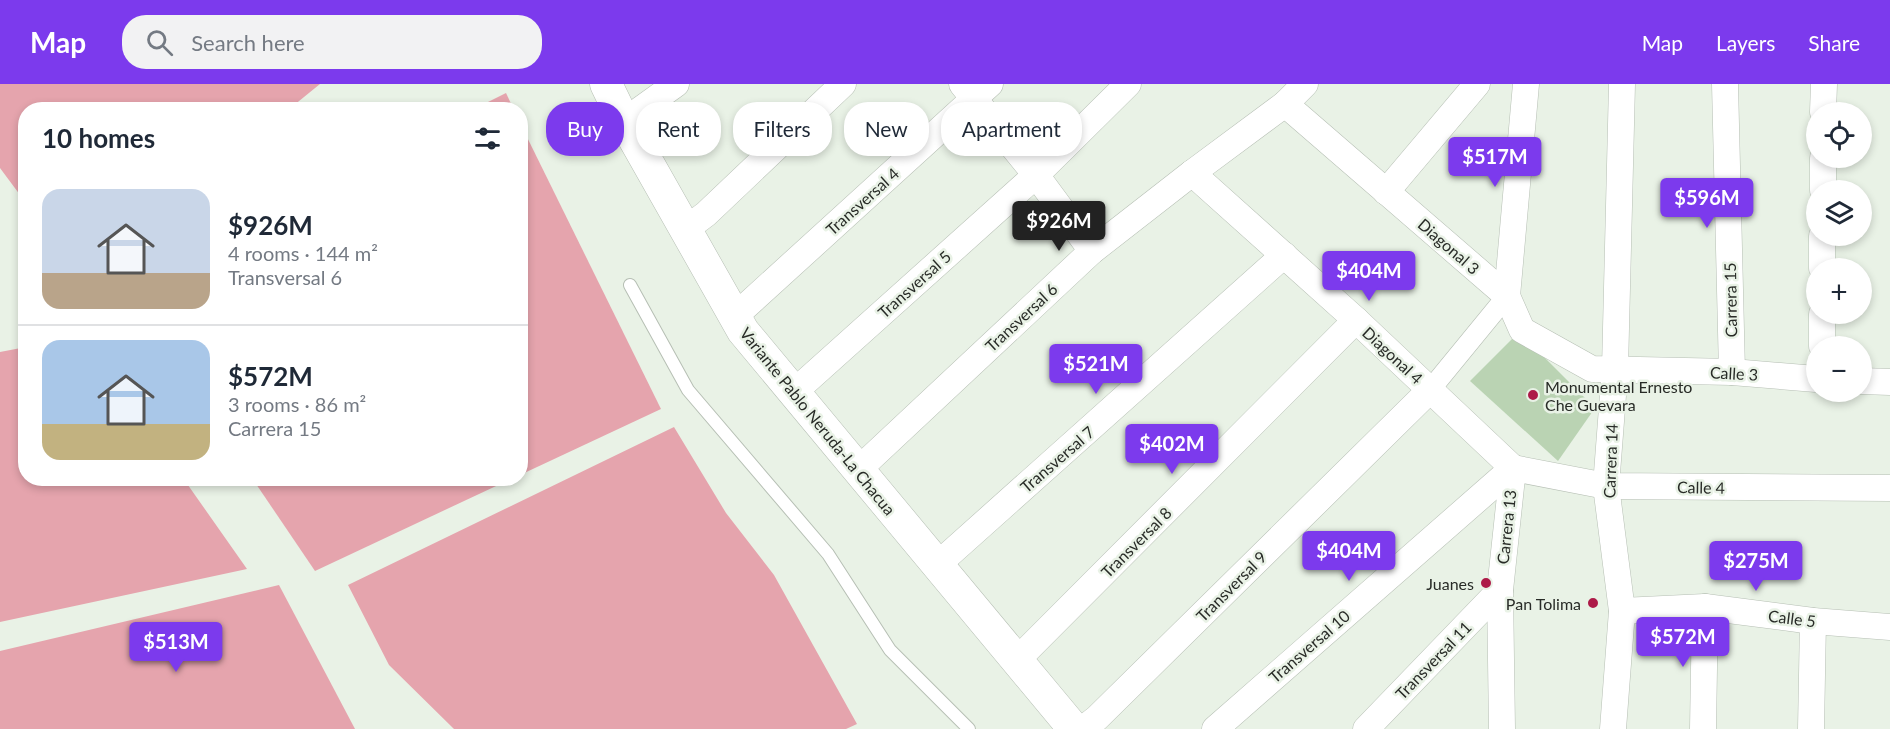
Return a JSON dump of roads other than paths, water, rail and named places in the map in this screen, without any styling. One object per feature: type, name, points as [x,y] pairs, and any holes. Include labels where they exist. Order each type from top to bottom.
[{"type":"street","name":"Variante Pablo Neruda-La Chacua","points":[[606,84],[614,102]]},
{"type":"street","points":[[624,118],[637,112],[676,84]]},
{"type":"street","points":[[686,229],[706,214],[843,84]]},
{"type":"street","name":"Transversal 5","points":[[793,393],[1036,176],[1128,84]]},
{"type":"street","name":"Transversal 6","points":[[858,470],[1092,251],[1191,173],[1285,104],[1305,84]]},
{"type":"street","points":[[1386,192],[1477,84]]},
{"type":"street","points":[[1430,390],[1507,296],[1527,84]]},
{"type":"street","name":"Carrera 14","points":[[1613,729],[1622,611],[1606,486],[1615,369],[1622,84]]},
{"type":"street","name":"Carrera 15","points":[[1725,84],[1731,372]]},
{"type":"street","points":[[1823,102],[1824,84]]},
{"type":"street","points":[[975,89],[1092,251]]},
{"type":"street","name":"Transversal 4","points":[[734,317],[975,89]]},
{"type":"street","name":"Diagonal 3","points":[[1285,104],[1507,296],[1522,330],[1592,369],[1615,369]]},
{"type":"street","name":"Variante Pablo Neruda-La Chacua","points":[[624,122],[742,331],[1074,729]]},
{"type":"street","name":"Diagonal 4","points":[[1191,173],[1356,320],[1513,468]]},
{"type":"street","name":"Transversal 7","points":[[936,566],[1284,255]]},
{"type":"street","name":"Transversal 8","points":[[1016,661],[1356,320]]},
{"type":"street","name":"Calle 3","points":[[1615,369],[1731,372],[1806,378]]},
{"type":"street","points":[[1872,381],[1890,382]]},
{"type":"street","name":"Transversal 9","points":[[1083,729],[1097,718],[1430,390]]},
{"type":"street","name":"Calle 4","points":[[1513,468],[1606,486],[1890,488]]},
{"type":"street","name":"Carrera 13","points":[[1502,729],[1500,590],[1513,468]]},
{"type":"street","name":"Transversal 10","points":[[1215,729],[1513,468]]},
{"type":"street","name":"Transversal 11","points":[[1366,729],[1500,590]]},
{"type":"street","points":[[1703,729],[1705,607]]},
{"type":"street","name":"Calle 5","points":[[1622,611],[1705,607],[1814,621],[1890,627]]},
{"type":"street","points":[[1811,729],[1814,621]]},
{"type":"lane","points":[[630,285],[688,390],[828,554],[890,650],[969,729]]},
{"type":"place","name":"Monumental Ernesto Che Guevara","points":[[1533,395]]},
{"type":"place","name":"Juanes","points":[[1486,583]]},
{"type":"place","name":"Pan Tolima","points":[[1593,603]]}]
